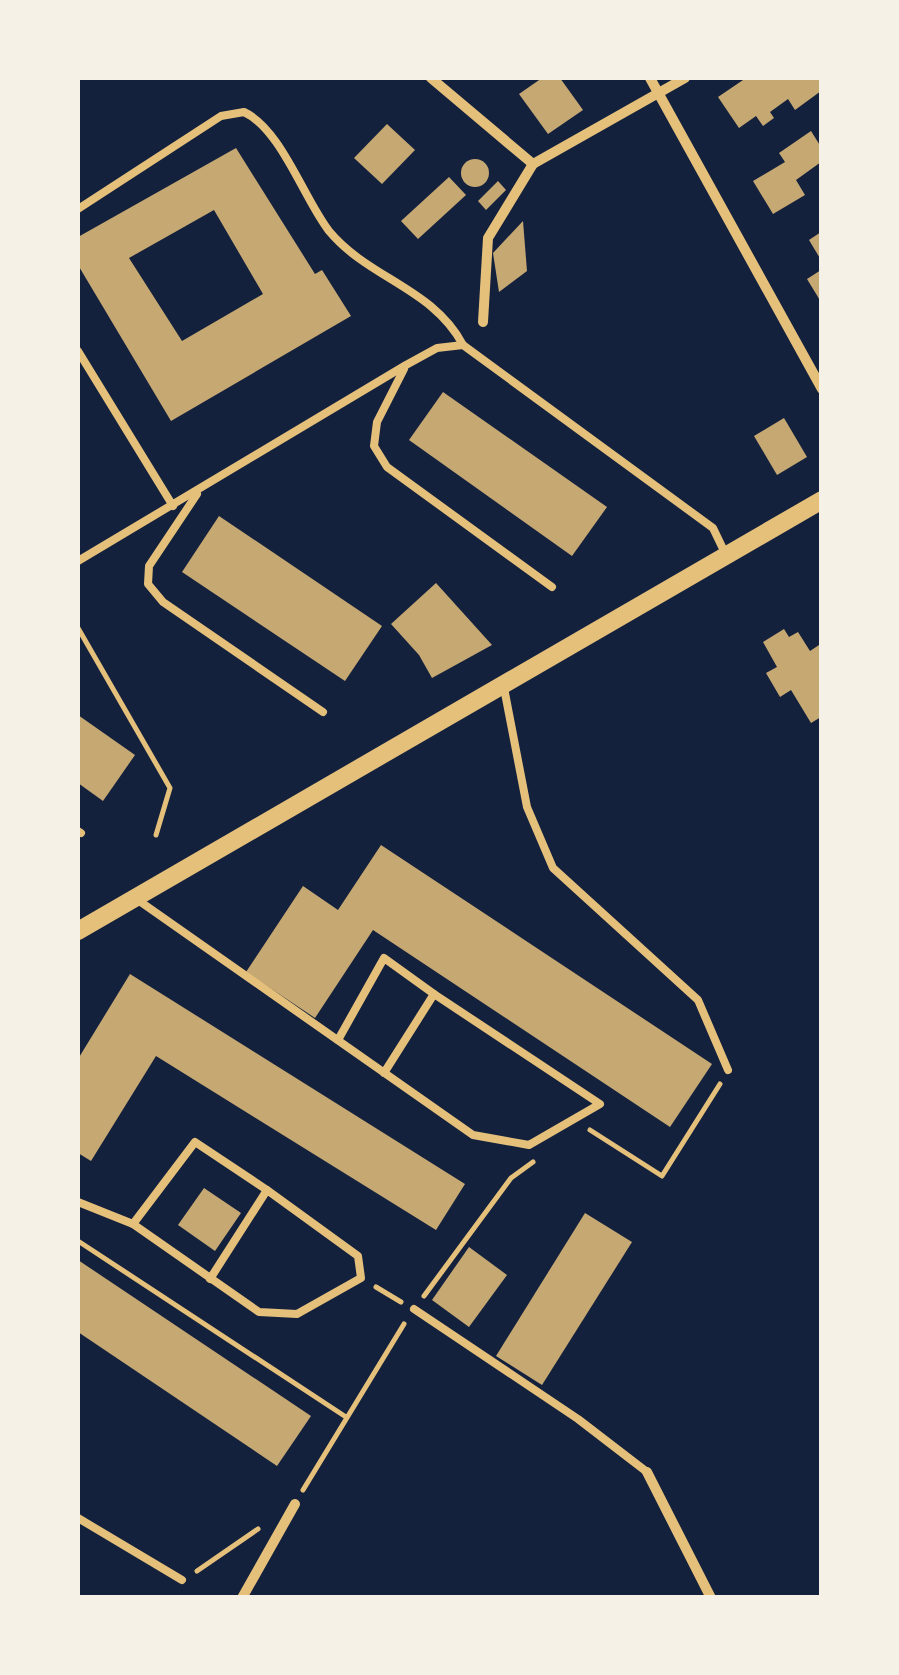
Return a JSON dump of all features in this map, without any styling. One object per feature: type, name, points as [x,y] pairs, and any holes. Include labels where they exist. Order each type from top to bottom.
[{"type":"street","points":[[431,78],[533,164]]},
{"type":"street","points":[[650,78],[822,389]]},
{"type":"street","points":[[483,322],[488,238],[533,164],[685,78]]},
{"type":"street","points":[[78,931],[504,688],[726,552],[822,500]]},
{"type":"street","points":[[648,1472],[712,1598]]},
{"type":"street","points":[[242,1598],[296,1504]]},
{"type":"lane","points":[[78,210],[221,116],[244,112],[262,124],[330,231],[361,260],[435,306],[463,345],[713,528],[726,552]]},
{"type":"lane","points":[[78,561],[406,365],[437,348],[463,345]]},
{"type":"lane","points":[[78,351],[174,506]]},
{"type":"lane","points":[[406,365],[377,422],[374,446],[386,467],[552,586]]},
{"type":"lane","points":[[200,490],[148,566],[148,584],[162,602],[324,712]]},
{"type":"lane","points":[[504,688],[527,806],[553,868],[698,1000],[728,1070]]},
{"type":"lane","points":[[136,898],[472,1135],[529,1145],[600,1104],[384,958],[338,1040]]},
{"type":"lane","points":[[384,1073],[434,994]]},
{"type":"lane","points":[[78,1202],[133,1224],[259,1312],[297,1314],[361,1278],[358,1256],[195,1142],[133,1224]]},
{"type":"lane","points":[[210,1280],[267,1190]]},
{"type":"lane","points":[[414,1309],[578,1419],[648,1472]]},
{"type":"lane","points":[[78,1518],[182,1580]]},
{"type":"path","points":[[78,628],[170,788],[156,835]]},
{"type":"path","points":[[572,1118],[662,1176],[728,1070]]},
{"type":"path","points":[[296,1504],[414,1309],[511,1178],[545,1152]]},
{"type":"path","points":[[78,1241],[346,1417]]},
{"type":"path","points":[[361,1278],[414,1309]]},
{"type":"path","points":[[182,1580],[263,1526]]},
{"type":"building","points":[[542,78],[560,78],[583,110],[548,134],[519,94]]},
{"type":"building","points":[[746,78],[821,78],[821,91],[795,110],[788,99],[770,112],[774,118],[763,126],[756,116],[739,128],[718,97]]},
{"type":"building","points":[[387,124],[415,150],[382,184],[354,158]]},
{"type":"building","points":[[811,131],[821,147],[821,162],[796,180],[805,195],[773,214],[753,181],[785,162],[779,153]]},
{"type":"building","points":[[236,148],[315,274],[322,270],[351,316],[171,421],[78,265],[78,237]],"holes":[[[214,210],[263,294],[182,341],[129,258]]]},
{"type":"building","points":[[475,159],[485,163],[489,173],[485,183],[475,187],[465,183],[461,173],[465,163]]},
{"type":"building","points":[[449,177],[466,195],[418,239],[401,221]]},
{"type":"building","points":[[498,181],[506,190],[486,210],[478,201]]},
{"type":"building","points":[[523,221],[527,271],[499,292],[493,253]]},
{"type":"building","points":[[821,232],[821,260],[809,240]]},
{"type":"building","points":[[821,270],[821,302],[807,279]]},
{"type":"building","points":[[443,392],[607,507],[572,556],[409,440]]},
{"type":"building","points":[[784,418],[807,457],[777,475],[754,436]]},
{"type":"building","points":[[219,516],[382,626],[345,681],[182,572]]},
{"type":"building","points":[[436,583],[492,645],[432,678],[419,655],[391,624]]},
{"type":"building","points":[[784,629],[789,637],[798,632],[810,651],[819,645],[821,649],[821,717],[811,723],[791,690],[780,697],[766,673],[777,667],[763,642]]},
{"type":"building","points":[[78,715],[135,755],[103,801],[78,783]]},
{"type":"building","points":[[381,845],[712,1064],[670,1127],[373,930],[315,1018],[246,972],[303,886],[338,910]]},
{"type":"building","points":[[130,974],[465,1184],[436,1230],[156,1056],[91,1161],[78,1153],[78,1059]]},
{"type":"building","points":[[204,1188],[241,1213],[215,1251],[178,1225]]},
{"type":"building","points":[[585,1213],[632,1242],[542,1385],[496,1356]]},
{"type":"building","points":[[469,1247],[507,1275],[469,1327],[432,1300]]},
{"type":"building","points":[[78,1260],[311,1416],[277,1466],[78,1332]]}]
